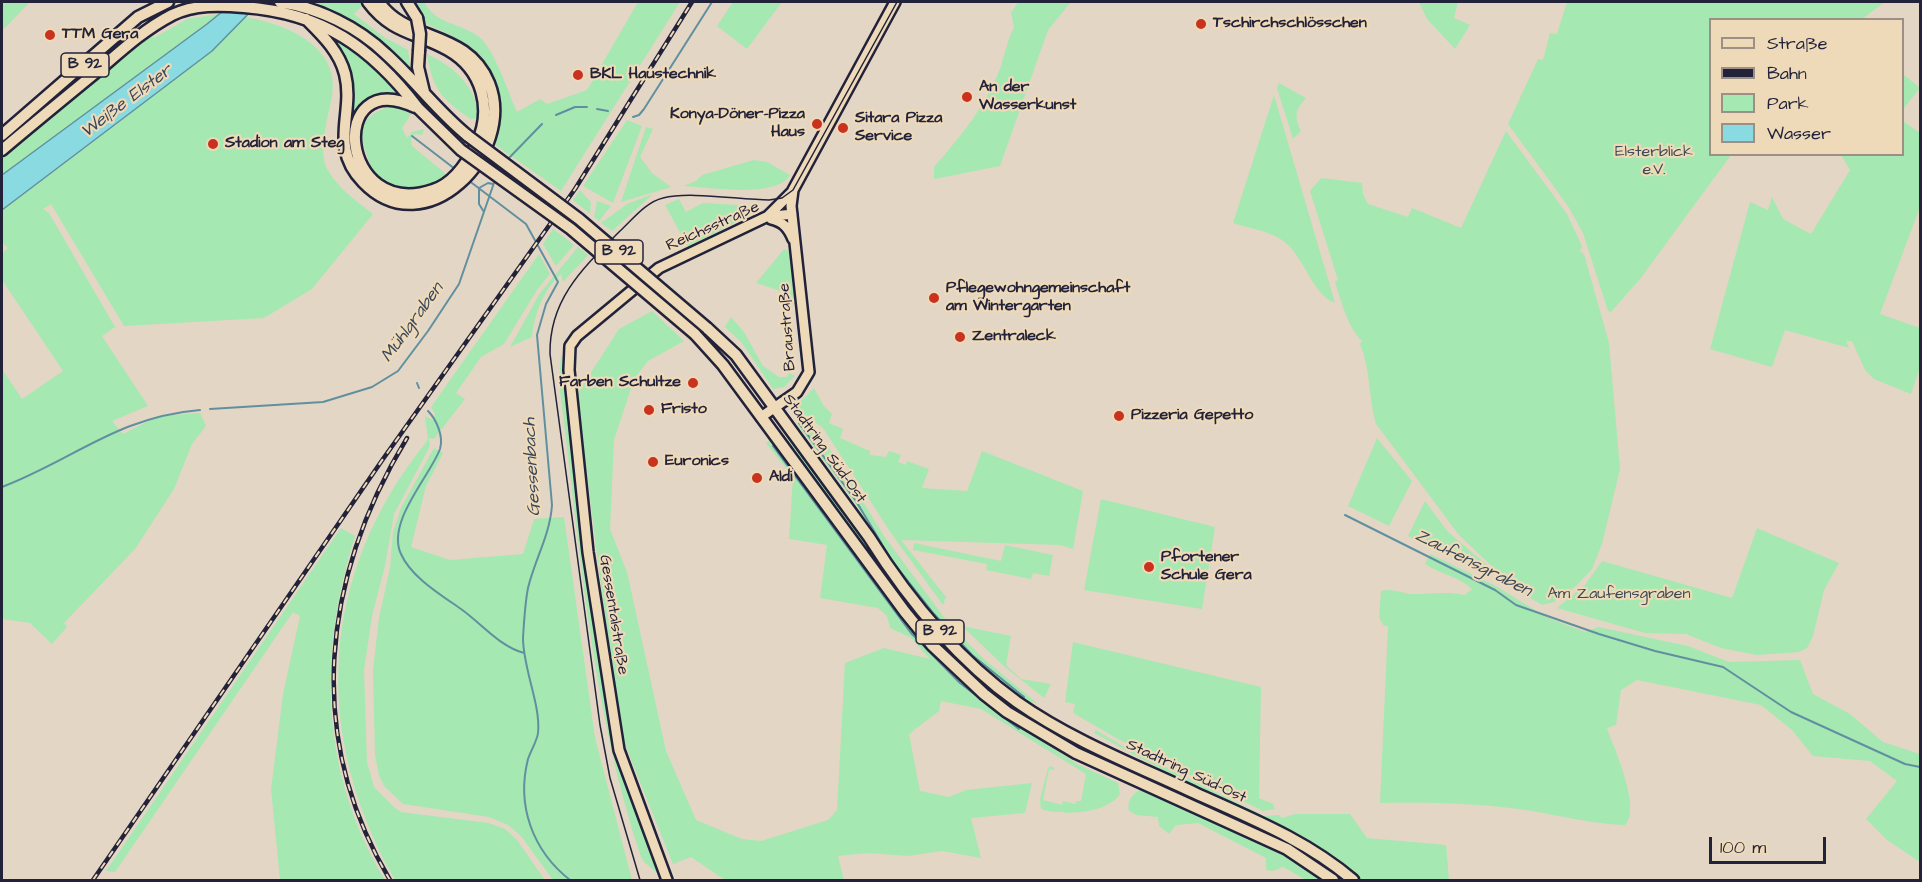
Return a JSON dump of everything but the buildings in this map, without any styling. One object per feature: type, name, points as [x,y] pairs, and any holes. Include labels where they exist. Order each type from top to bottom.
[{"type":"main road","points":[[175,2],[181,12]]},
{"type":"main road","points":[[368,2],[379,17],[411,26],[420,34],[418,67],[426,98]]},
{"type":"main road","points":[[306,19],[336,52],[345,73],[347,90],[344,145],[351,165],[364,184],[385,197],[414,203],[436,199],[467,168],[487,134],[495,117],[494,100],[488,82],[478,64],[466,52],[434,40],[390,15],[379,2]]},
{"type":"main road","points":[[406,2],[411,26]]},
{"type":"main road","points":[[766,217],[794,190],[895,2]]},
{"type":"main road","points":[[165,3],[181,12]]},
{"type":"main road","name":"B 92","points":[[2,135],[138,17],[165,3]]},
{"type":"main road","name":"B 92","points":[[2,150],[146,30],[181,12],[230,6],[283,6],[306,19]]},
{"type":"main road","name":"Stadtring Süd-Ost","points":[[283,6],[335,19],[386,53],[450,122],[579,219],[736,355],[869,537],[886,564],[943,636],[1008,694],[1084,741],[1294,839],[1332,863],[1353,880]]},
{"type":"main road","name":"Stadtring Süd-Ost","points":[[306,19],[328,26],[367,52],[387,71],[418,108],[461,150],[571,229],[695,334],[718,358],[932,645],[984,694],[1007,712],[1076,753],[1287,849],[1333,880]]},
{"type":"main road","points":[[418,108],[395,100],[380,102],[361,114],[355,126],[353,140],[360,164],[372,179],[399,193],[423,193],[457,180]]},
{"type":"main road","name":"Braustraße","points":[[761,417],[802,387],[809,372],[792,214],[794,190]]},
{"type":"main road","name":"Reichsstraße","points":[[570,346],[586,326],[659,268],[766,217],[792,214]]},
{"type":"main road","points":[[766,217],[780,221],[789,230],[796,246]]},
{"type":"main road","name":"Gessentalstraße","points":[[570,346],[569,370],[588,552],[619,750],[667,880]]},
{"type":"green space","points":[[2,2],[30,2],[2,31]]},
{"type":"green space","points":[[305,2],[361,2],[362,6],[354,14],[384,37],[408,50],[411,73],[401,60],[377,39],[335,14]]},
{"type":"green space","points":[[416,2],[424,2],[435,15],[470,31],[484,42],[495,61],[517,112],[540,99],[547,104],[587,90],[638,2],[680,2],[561,191],[494,144],[499,121],[499,101],[488,69],[463,43],[426,24]]},
{"type":"green space","points":[[733,2],[782,2],[747,49],[717,26]]},
{"type":"green space","points":[[1018,2],[1071,2],[1048,30],[1000,166],[934,179],[934,167],[972,120],[995,80],[1014,27],[1011,13]]},
{"type":"green space","points":[[1419,2],[1458,2],[1454,18],[1470,25],[1455,49],[1427,19]]},
{"type":"green space","name":"Elsterblick e.V.","points":[[1567,2],[1885,2],[1863,18],[1709,18],[1709,156],[1730,156],[1640,279],[1611,312],[1608,311],[1583,233],[1568,206],[1508,124],[1538,59],[1543,60],[1550,33],[1557,34]]},
{"type":"green space","points":[[219,14],[2,175],[2,156],[151,35],[154,38],[187,19]]},
{"type":"green space","points":[[245,17],[277,25],[307,40],[328,64],[332,79],[332,97],[325,133],[324,162],[331,176],[342,188],[373,214],[312,289],[264,318],[124,326],[51,204],[43,209],[49,213],[115,327],[102,336],[148,406],[112,421],[123,434],[158,416],[200,413],[206,426],[192,444],[174,489],[135,549],[64,623],[67,627],[52,644],[30,623],[2,619],[2,369],[22,399],[63,371],[2,280],[2,253],[8,248],[2,243],[2,210],[212,51]]},
{"type":"green space","points":[[336,37],[370,60],[404,98],[394,97],[359,111],[349,131],[337,46],[333,40]]},
{"type":"green space","points":[[427,54],[446,65],[462,79],[474,96],[480,118],[471,119],[453,106],[440,92],[432,76]]},
{"type":"green space","points":[[1904,75],[1920,88],[1904,108]]},
{"type":"green space","points":[[1279,83],[1306,98],[1297,113],[1301,131],[1293,139],[1277,88]]},
{"type":"green space","points":[[1274,95],[1335,303],[1320,292],[1297,255],[1282,240],[1265,232],[1233,223]]},
{"type":"green space","points":[[386,108],[399,108],[411,114],[402,128],[407,138],[412,132],[424,129],[422,135],[415,134],[411,138],[412,146],[446,174],[442,180],[421,187],[406,188],[383,183],[372,173],[362,131],[368,118]]},
{"type":"green space","points":[[627,120],[642,126],[613,203],[583,186]]},
{"type":"green space","points":[[1904,122],[1920,133],[1920,207],[1880,314],[1920,328],[1920,367],[1911,394],[1874,379],[1865,370],[1852,341],[1846,341],[1849,348],[1785,330],[1772,367],[1710,349],[1750,202],[1768,210],[1772,197],[1783,219],[1811,234],[1850,170],[1842,156],[1904,156]]},
{"type":"green space","points":[[646,127],[653,129],[640,157],[652,173],[671,187],[621,202]]},
{"type":"green space","points":[[1506,131],[1567,214],[1582,246],[1580,251],[1584,254],[1609,343],[1620,469],[1602,544],[1592,569],[1577,585],[1554,602],[1542,605],[1516,589],[1459,535],[1376,424],[1364,354],[1360,344],[1362,341],[1352,328],[1343,306],[1335,282],[1338,280],[1310,191],[1321,178],[1362,183],[1363,194],[1368,204],[1408,217],[1412,208],[1461,228]]},
{"type":"green space","points":[[754,160],[767,162],[790,175],[771,187],[757,189],[683,186],[696,181],[702,175]]},
{"type":"green space","points":[[580,190],[591,202],[590,214],[573,200]]},
{"type":"green space","points":[[653,194],[612,231],[601,223],[627,204]]},
{"type":"green space","points":[[679,199],[686,212],[703,203],[752,206],[756,212],[688,247],[665,205]]},
{"type":"green space","points":[[597,201],[611,206],[599,221],[594,217]]},
{"type":"green space","points":[[553,229],[574,245],[556,266],[543,244]]},
{"type":"green space","points":[[578,247],[588,255],[563,282],[561,274],[545,294],[535,320],[532,337],[510,347],[540,293]]},
{"type":"green space","points":[[784,249],[789,251],[795,304],[784,302],[787,293],[756,283]]},
{"type":"green space","points":[[539,254],[550,274],[537,290],[504,344],[481,357],[456,393],[465,399],[434,439],[429,438],[430,446],[394,514],[385,566],[372,616],[364,670],[367,762],[374,787],[401,812],[489,823],[505,829],[517,840],[545,880],[395,880],[368,824],[349,768],[340,711],[339,655],[348,599],[365,544],[392,491],[428,440],[425,416],[433,420],[435,414],[431,407]]},
{"type":"green space","points":[[652,311],[684,341],[648,361],[634,379],[614,440],[610,529],[627,572],[666,751],[696,820],[742,839],[761,841],[828,820],[837,810],[845,663],[884,648],[930,659],[910,637],[890,628],[887,616],[878,608],[820,598],[827,545],[789,539],[793,477],[766,443],[772,439],[919,637],[956,676],[982,699],[1079,765],[1118,783],[1120,794],[1114,801],[1084,812],[1072,813],[1041,809],[1040,800],[1048,768],[1052,766],[1055,770],[1049,769],[1043,800],[1062,805],[1063,801],[1075,804],[1076,801],[1081,801],[1086,774],[981,709],[941,701],[939,711],[909,734],[920,791],[949,797],[966,790],[1032,783],[1025,813],[971,818],[981,858],[942,851],[908,856],[868,853],[838,856],[844,880],[725,880],[691,857],[673,864],[624,742],[601,586],[577,394],[619,329]]},
{"type":"green space","points":[[731,317],[744,332],[763,366],[779,377],[787,377],[789,373],[795,376],[784,387],[773,389],[742,343],[725,327]]},
{"type":"green space","points":[[561,354],[565,365],[609,710],[662,877],[641,857],[624,800],[598,682],[559,384]]},
{"type":"green space","points":[[814,388],[823,405],[832,414],[829,423],[843,429],[840,438],[870,451],[870,455],[886,457],[889,451],[901,455],[898,462],[906,465],[907,461],[929,469],[922,488],[967,491],[982,451],[1083,491],[1073,549],[1060,545],[901,540],[946,597],[943,605],[893,536],[823,428],[806,415],[797,414],[798,404]]},
{"type":"green space","points":[[801,420],[817,432],[838,461],[884,536],[949,624],[985,660],[1037,703],[1026,701],[1011,691],[970,656],[943,628],[885,554],[857,506],[797,424]]},
{"type":"green space","points":[[781,431],[864,536],[900,591],[1034,719],[980,680],[913,614],[778,433]]},
{"type":"green space","points":[[1377,438],[1412,481],[1389,526],[1348,506]]},
{"type":"green space","points":[[434,448],[443,453],[426,486],[411,547],[450,560],[523,554],[534,519],[564,517],[595,738],[632,880],[553,880],[521,836],[508,825],[489,817],[403,804],[384,786],[375,755],[373,670],[379,618],[390,568],[393,532],[401,508]]},
{"type":"green space","name":"Pfortener Schule Gera","points":[[1101,499],[1215,527],[1202,609],[1084,590]]},
{"type":"green space","points":[[1425,501],[1448,532],[1494,571],[1491,576],[1408,536]]},
{"type":"green space","points":[[341,528],[355,536],[343,580],[335,624],[331,668],[332,712],[337,755],[348,798],[364,839],[385,880],[280,880],[271,789],[283,694],[300,616],[293,612],[115,872],[106,871]]},
{"type":"green space","name":"Am Zaufensgraben","points":[[1757,528],[1839,563],[1824,590],[1813,636],[1807,648],[1799,652],[1757,655],[1721,648],[1686,634],[1645,633],[1557,608],[1585,585],[1602,561],[1732,598]]},
{"type":"green space","points":[[914,543],[1001,561],[1005,545],[1053,555],[1049,576],[1033,573],[1031,579],[986,570],[987,564],[913,550]]},
{"type":"green space","points":[[1430,554],[1494,585],[1548,618],[1585,632],[1598,627],[1688,646],[1729,662],[1800,660],[1813,694],[1850,714],[1883,742],[1920,754],[1920,862],[1887,840],[1866,819],[1897,781],[1870,761],[1813,756],[1792,730],[1761,705],[1637,680],[1621,690],[1616,725],[1607,728],[1629,793],[1629,817],[1625,825],[1598,823],[1484,805],[1380,803],[1388,626],[1384,626],[1379,618],[1381,591],[1465,595],[1472,589],[1462,581],[1425,564]]},
{"type":"green space","points":[[962,626],[1011,636],[1006,665],[1021,679],[1051,684],[1044,698],[1005,667]]},
{"type":"green space","points":[[1073,642],[1261,687],[1259,798],[1273,804],[1275,809],[1263,811],[1118,739],[1073,713],[1075,704],[1065,702]]},
{"type":"green space","points":[[1096,730],[1121,745],[1264,816],[1279,815],[1282,818],[1295,814],[1350,814],[1367,838],[1446,845],[1449,880],[1359,880],[1310,846],[1114,744],[1094,733]]},
{"type":"green space","points":[[1061,734],[1133,770],[1134,773],[1059,739]]},
{"type":"green space","points":[[1145,789],[1264,843],[1328,880],[1306,880],[1283,867],[1273,871],[1266,870],[1266,858],[1198,823],[1176,825],[1169,834],[1159,826],[1158,817],[1136,815],[1129,811],[1132,796]]},
{"type":"water","name":"Weiße Elster","points":[[234,2],[260,2],[212,51],[2,210],[2,175]]},
{"type":"waterway","name":"Mühlgraben","points":[[633,117],[639,115],[644,109],[712,2]]},
{"type":"waterway","name":"Mühlgraben","points":[[556,115],[575,107],[587,107]]},
{"type":"waterway","name":"Mühlgraben","points":[[597,109],[608,111]]},
{"type":"waterway","name":"Mühlgraben","points":[[507,160],[542,124]]},
{"type":"waterway","name":"Gessenbach","points":[[412,136],[455,169]]},
{"type":"waterway","name":"Gessenbach","points":[[468,180],[526,224],[558,282],[546,304],[537,335],[552,505],[551,516],[531,577],[525,606],[524,650],[538,722],[537,736],[528,759],[524,794],[526,810],[537,841],[546,855],[570,880]]},
{"type":"waterway","name":"Mühlgraben","points":[[210,409],[323,402],[372,387],[398,371],[459,284],[495,180]]},
{"type":"waterway","name":"Gessenbach","points":[[484,212],[479,204],[479,188],[488,183],[493,184]]},
{"type":"waterway","points":[[417,383],[419,388]]},
{"type":"waterway","name":"Mühlgraben","points":[[2,487],[120,430],[171,414],[200,410]]},
{"type":"waterway","points":[[428,411],[438,428],[441,444],[435,460],[404,514],[399,528],[398,541],[401,554],[412,570],[427,585],[499,640],[524,653]]},
{"type":"waterway","points":[[799,423],[856,501],[892,561],[934,614],[972,655],[1024,697]]},
{"type":"waterway","points":[[773,446],[911,633],[960,683],[1019,729]]},
{"type":"waterway","name":"Zaufensgraben","points":[[1345,515],[1495,590],[1516,605],[1655,651],[1723,667],[1791,712],[1905,764],[1920,767]]},
{"type":"tram line","points":[[640,880],[610,778],[600,725],[550,354],[555,317],[562,300],[582,271],[635,216],[651,203],[663,198],[687,195],[769,200],[782,198],[793,190],[897,2]]},
{"type":"railway","points":[[93,880],[383,459],[575,189],[692,2]]},
{"type":"railway","points":[[390,880],[363,825],[344,770],[335,714],[334,658],[342,601],[356,546],[378,491],[407,438]]},
{"type":"place","name":"Tschirchschlösschen","points":[[1201,24]]},
{"type":"place","name":"TTM Gera","points":[[50,35]]},
{"type":"place","name":"BKL Haustechnik","points":[[578,75]]},
{"type":"place","name":"An der Wasserkunst","points":[[967,97]]},
{"type":"place","name":"Konya-Döner-Pizza Haus","points":[[817,124]]},
{"type":"place","name":"Sitara Pizza Service","points":[[843,128]]},
{"type":"place","name":"Stadion am Steg","points":[[213,144]]},
{"type":"place","name":"Pflegewohngemeinschaft am Wintergarten","points":[[934,298]]},
{"type":"place","name":"Zentraleck","points":[[960,337]]},
{"type":"place","name":"Farben Schultze","points":[[693,383]]},
{"type":"place","name":"Fristo","points":[[649,410]]},
{"type":"place","name":"Pizzeria Gepetto","points":[[1119,416]]},
{"type":"place","name":"Euronics","points":[[653,462]]},
{"type":"place","name":"Aldi","points":[[757,478]]},
{"type":"place","name":"Pfortener Schule Gera","points":[[1149,567]]}]
